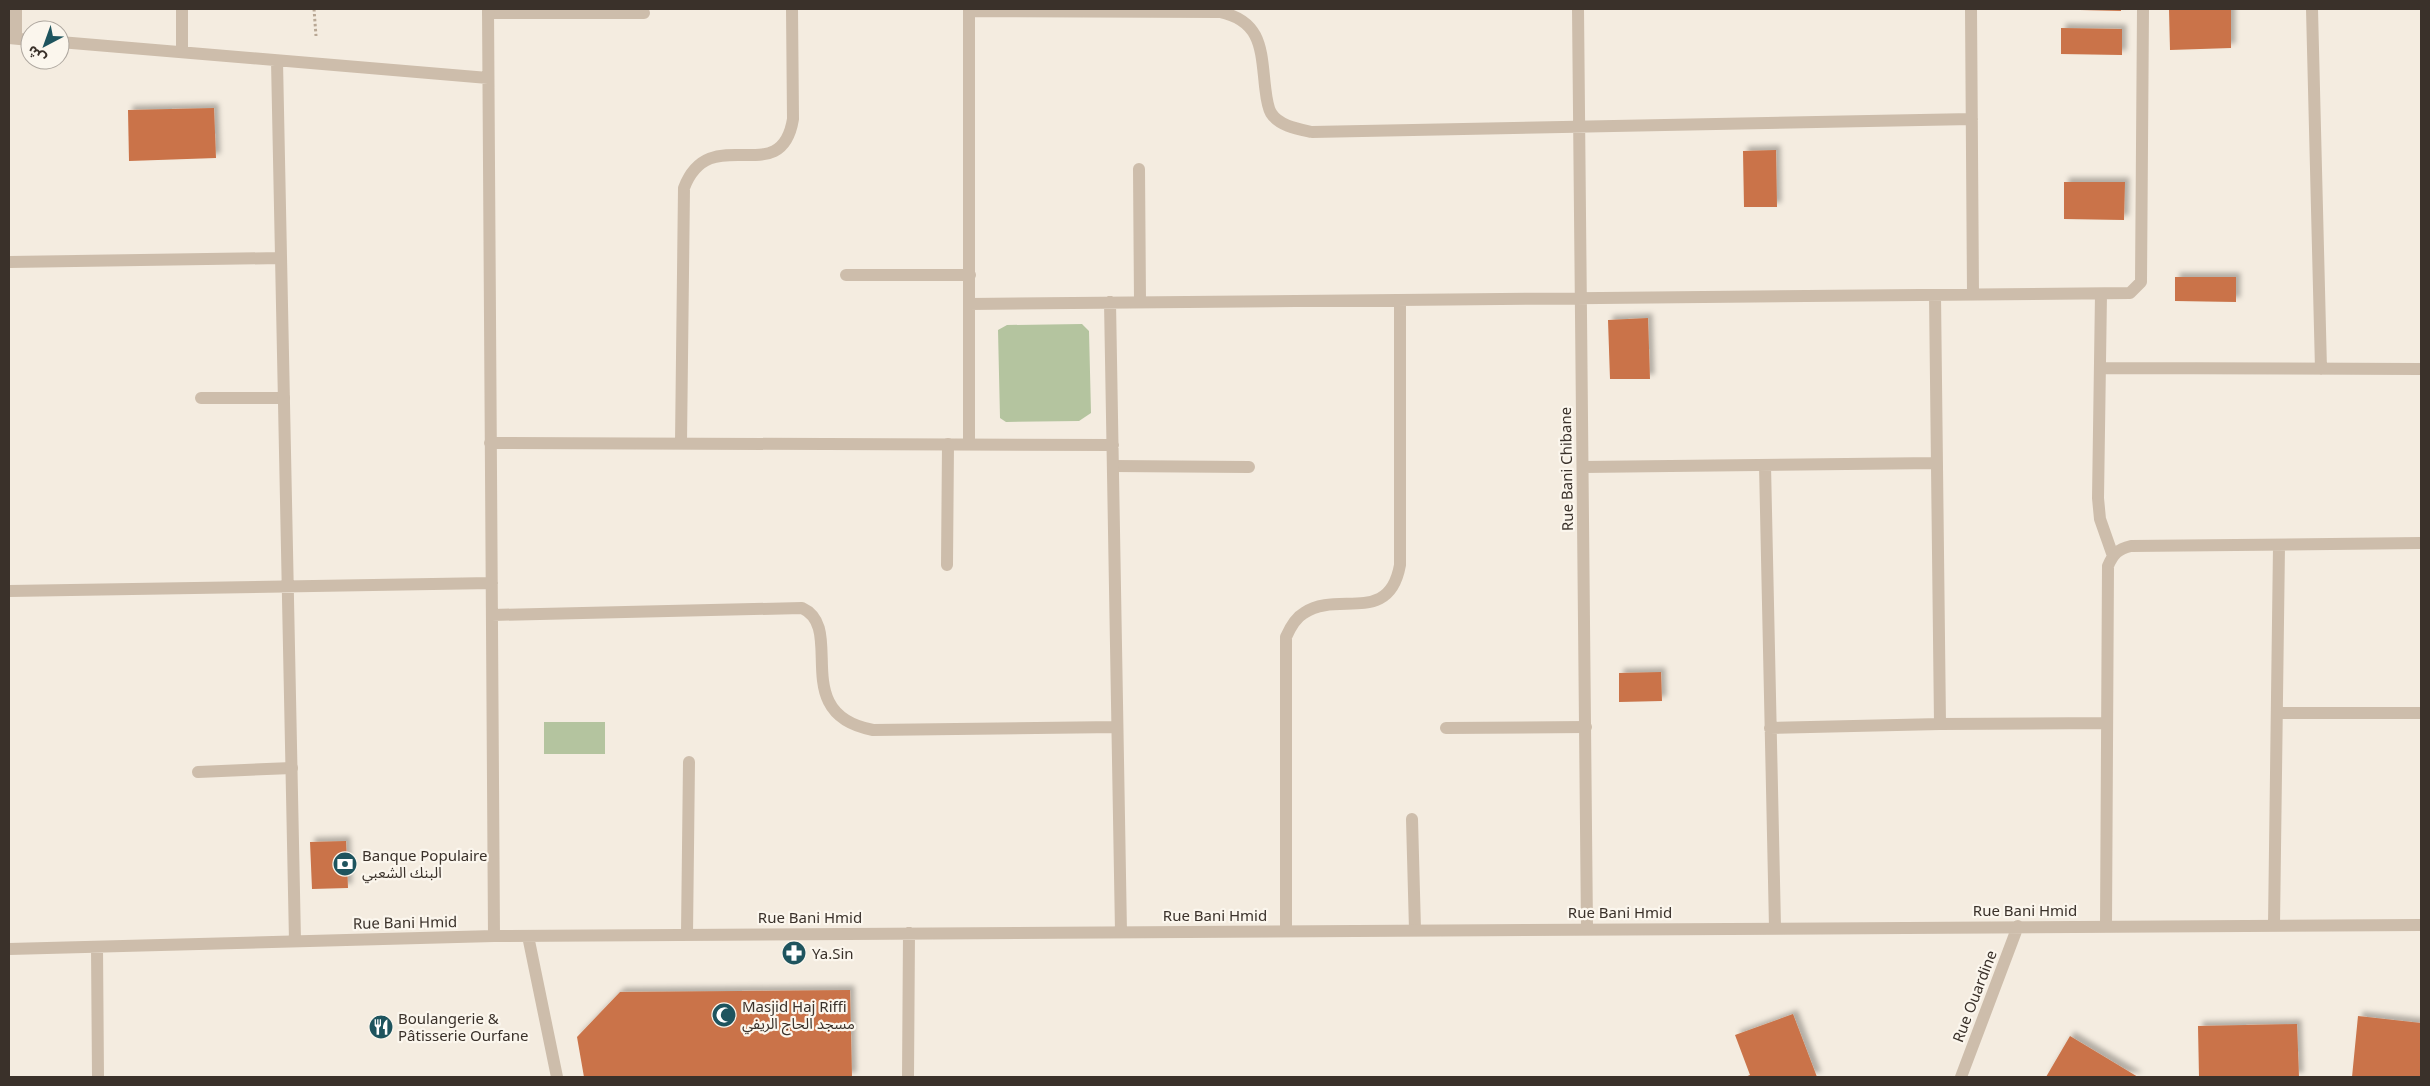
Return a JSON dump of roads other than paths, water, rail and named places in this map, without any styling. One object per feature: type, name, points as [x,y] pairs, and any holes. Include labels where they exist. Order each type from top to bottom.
[{"type":"street","points":[[12,38],[16,9]]},
{"type":"street","points":[[182,9],[182,52]]},
{"type":"street","points":[[681,443],[684,188],[689,175],[704,160],[714,156],[765,155],[776,151],[785,143],[791,132],[793,119],[792,9]]},
{"type":"street","name":"Rue Bani Chibane","points":[[1578,9],[1587,929]]},
{"type":"street","points":[[1971,9],[1973,294]]},
{"type":"street","points":[[969,304],[2130,293],[2140,282],[2143,9]]},
{"type":"street","points":[[2312,9],[2321,369]]},
{"type":"street","points":[[970,444],[969,10],[1220,12],[1233,15],[1244,21],[1253,31],[1258,42],[1266,97],[1271,113],[1290,127],[1312,132],[1972,119]]},
{"type":"street","points":[[494,936],[488,11],[644,13]]},
{"type":"street","points":[[70,43],[488,78]]},
{"type":"street","points":[[277,61],[296,941]]},
{"type":"street","points":[[1138,169],[1140,302]]},
{"type":"street","points":[[9,262],[281,258]]},
{"type":"street","points":[[846,275],[970,274]]},
{"type":"street","points":[[2100,294],[2100,519],[2112,556]]},
{"type":"street","points":[[1936,295],[1940,724]]},
{"type":"street","points":[[1286,931],[1286,637],[1292,624],[1303,613],[1316,607],[1369,603],[1378,600],[1393,587],[1398,577],[1400,565],[1400,300]]},
{"type":"street","points":[[1110,302],[1121,932]]},
{"type":"street","points":[[2100,368],[2421,369]]},
{"type":"street","points":[[201,398],[284,398]]},
{"type":"street","points":[[490,443],[1113,445]]},
{"type":"street","points":[[947,565],[948,444]]},
{"type":"street","points":[[1582,467],[1937,463]]},
{"type":"street","points":[[1765,465],[1775,928]]},
{"type":"street","points":[[1113,466],[1249,467]]},
{"type":"street","points":[[2106,925],[2108,566],[2112,556],[2121,549],[2131,546],[2279,546],[2421,543]]},
{"type":"street","points":[[2274,925],[2279,546]]},
{"type":"street","points":[[9,591],[492,583]]},
{"type":"street","points":[[492,615],[802,608],[816,618],[819,626],[823,689],[828,701],[846,721],[859,727],[873,730],[1118,727]]},
{"type":"street","points":[[2277,713],[2421,713]]},
{"type":"street","points":[[1770,728],[2107,723]]},
{"type":"street","points":[[1446,728],[1586,727]]},
{"type":"street","points":[[687,934],[689,762]]},
{"type":"street","points":[[198,772],[292,768]]},
{"type":"street","points":[[1412,820],[1415,930]]},
{"type":"street","name":"Rue Bani Hmid","points":[[9,950],[494,936],[2106,925],[2421,925]]},
{"type":"street","name":"Rue Ouardine","points":[[1961,1077],[2018,926]]},
{"type":"street","points":[[908,1077],[909,933]]},
{"type":"street","points":[[528,936],[558,1077]]},
{"type":"street","points":[[97,947],[98,1077]]},
{"type":"place","name":"Banque Populaire البنك الشعبي","points":[[345,864]]},
{"type":"place","name":"Ya.Sin","points":[[794,953]]},
{"type":"place","name":"Masjid Haj Riffi مسجد الحاج الريفي","points":[[724,1015]]},
{"type":"place","name":"Boulangerie & Pâtisserie Ourfane","points":[[381,1027]]}]
